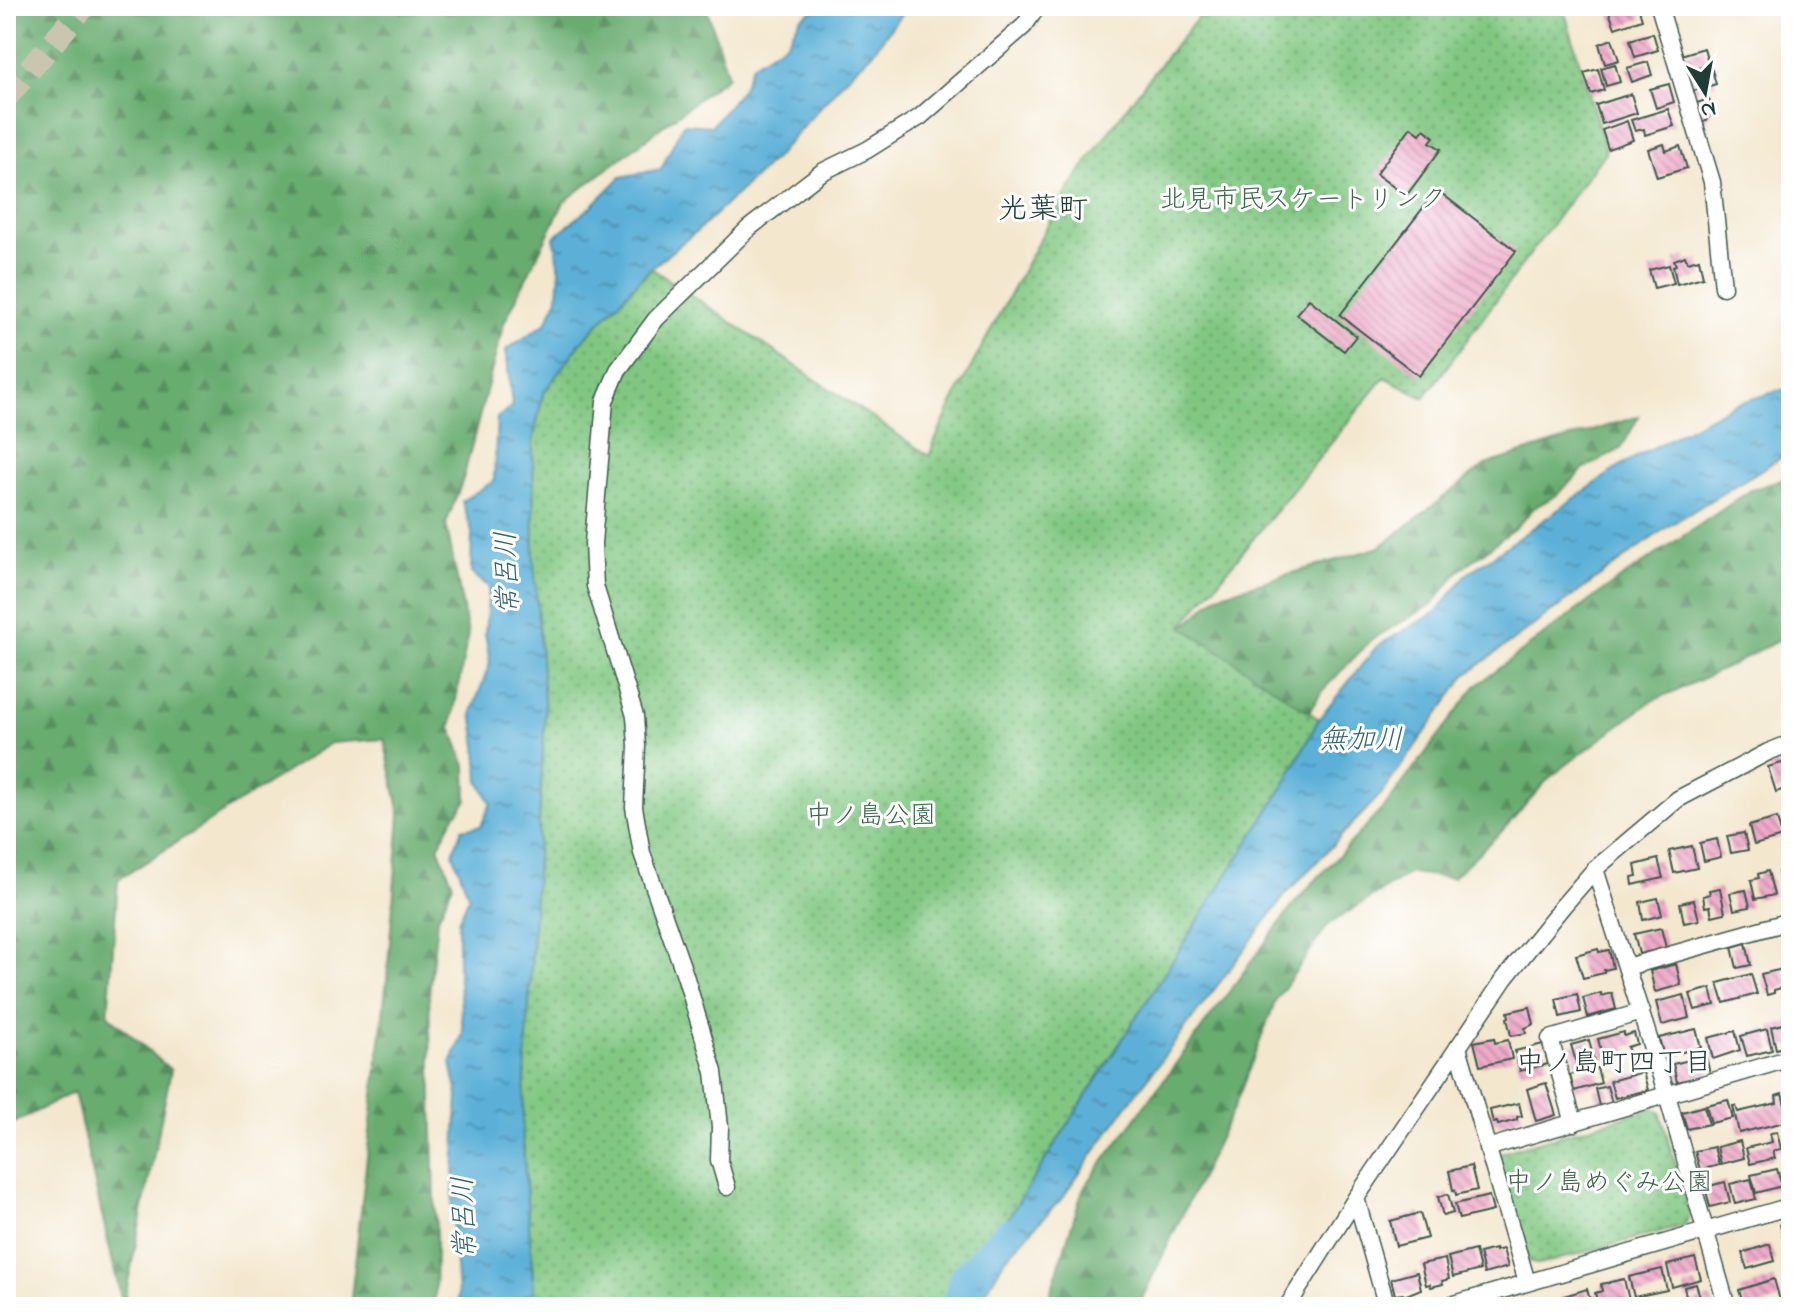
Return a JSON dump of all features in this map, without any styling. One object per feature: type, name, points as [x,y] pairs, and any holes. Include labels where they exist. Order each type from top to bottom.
[{"type":"street","points":[[727,1187],[719,1160],[720,1127],[714,1072],[685,975],[642,853],[634,807],[635,716],[595,586],[593,543],[605,401],[618,370],[656,319],[749,228],[822,172],[867,150],[920,117],[1024,26],[1038,6]]},
{"type":"street","points":[[1659,6],[1712,182],[1723,287]]},
{"type":"street","points":[[1287,1307],[1356,1198],[1505,978],[1595,869],[1678,799],[1791,743]]},
{"type":"street","points":[[1595,869],[1667,1095],[1727,1307]]},
{"type":"street","points":[[1627,967],[1791,921]]},
{"type":"street","points":[[1574,1123],[1550,1039],[1641,1012]]},
{"type":"street","points":[[1458,1047],[1527,1282]]},
{"type":"street","points":[[1487,1148],[1791,1058]]},
{"type":"street","points":[[1356,1198],[1387,1307]]},
{"type":"street","points":[[1444,1307],[1791,1206]]},
{"type":"green space","points":[[6,6],[706,6],[728,76],[564,202],[504,323],[463,479],[446,524],[468,634],[451,727],[466,766],[467,800],[438,847],[453,884],[437,920],[429,995],[435,1307],[350,1307],[387,979],[400,814],[384,739],[331,743],[118,880],[108,1015],[171,1070],[123,1307],[74,1092],[6,1127]]},
{"type":"green space","name":"中ノ島公園","points":[[1208,6],[1563,6],[1606,151],[1424,398],[1385,377],[1182,626],[1319,719],[1281,791],[975,1270],[963,1307],[535,1307],[522,1130],[534,562],[533,441],[543,394],[582,341],[651,268],[929,456],[966,376],[1069,190],[1126,107]]},
{"type":"green space","points":[[1639,416],[1621,449],[1585,468],[1557,495],[1535,507],[1515,528],[1459,571],[1433,604],[1371,640],[1322,691],[1301,725],[1174,636],[1218,595],[1380,547],[1485,465]]},
{"type":"green space","points":[[1791,477],[1791,633],[1730,666],[1650,702],[1549,778],[1503,830],[1452,878],[1410,873],[1328,925],[1276,1000],[1235,1105],[1138,1307],[1046,1307],[1083,1189],[1297,900],[1387,804],[1476,686],[1600,593],[1751,490]]},
{"type":"green space","name":"中ノ島めぐみ公園","points":[[1653,1108],[1660,1112],[1690,1215],[1685,1225],[1538,1265],[1529,1262],[1498,1159],[1501,1153]]},
{"type":"water","name":"常呂川","points":[[820,6],[911,6],[774,159],[702,227],[651,268],[582,341],[543,394],[533,441],[534,562],[545,713],[522,1130],[535,1307],[459,1307],[452,1213],[458,1095],[451,1063],[463,1033],[458,921],[469,897],[453,853],[462,829],[481,826],[491,803],[479,781],[472,712],[490,663],[485,633],[489,587],[471,573],[472,532],[462,501],[494,481],[497,418],[512,406],[506,350],[546,323],[558,298],[560,270],[554,237],[621,177],[661,169],[683,124],[712,126],[742,89],[752,65],[787,42],[801,18]]},
{"type":"water","name":"無加川","points":[[1791,387],[1791,454],[1667,527],[1466,675],[1382,793],[1287,893],[1129,1103],[1063,1197],[1004,1260],[978,1307],[963,1307],[975,1270],[1281,791],[1319,719],[1377,646],[1438,611],[1466,575],[1623,464],[1732,405]]},
{"type":"building","points":[[1638,6],[1642,19],[1615,28],[1608,9]]},
{"type":"building","points":[[1653,33],[1658,50],[1635,57],[1630,40]]},
{"type":"building","points":[[1612,39],[1619,60],[1605,64],[1599,44]]},
{"type":"building","points":[[1704,48],[1709,65],[1686,72],[1681,55]]},
{"type":"building","points":[[1648,62],[1652,75],[1632,82],[1627,68]]},
{"type":"building","points":[[1615,64],[1620,82],[1606,86],[1601,68]]},
{"type":"building","points":[[1598,69],[1604,90],[1591,94],[1584,73]]},
{"type":"building","points":[[1712,70],[1716,84],[1693,91],[1689,77]]},
{"type":"building","points":[[1669,84],[1674,102],[1656,108],[1650,89]]},
{"type":"building","points":[[1631,94],[1637,113],[1602,124],[1596,105]]},
{"type":"building","points":[[1709,99],[1712,110],[1707,121],[1700,123],[1694,104]]},
{"type":"building","points":[[1668,109],[1674,126],[1645,135],[1644,129],[1635,131],[1631,120]]},
{"type":"building","points":[[1627,121],[1633,140],[1608,149],[1602,130]]},
{"type":"building","points":[[1411,127],[1420,134],[1424,129],[1434,137],[1430,142],[1441,149],[1406,196],[1376,174]]},
{"type":"building","points":[[1664,144],[1666,151],[1680,146],[1687,168],[1657,177],[1648,149]]},
{"type":"building","points":[[1437,190],[1516,251],[1419,376],[1340,315]]},
{"type":"building","points":[[1685,256],[1687,262],[1699,259],[1703,277],[1677,284],[1674,260]]},
{"type":"building","points":[[1669,265],[1674,283],[1654,288],[1649,270]]},
{"type":"building","points":[[1309,299],[1356,336],[1344,351],[1296,314]]},
{"type":"building","points":[[1788,761],[1791,787],[1776,792],[1768,767]]},
{"type":"building","points":[[1777,818],[1782,837],[1754,845],[1749,826]]},
{"type":"building","points":[[1744,833],[1748,850],[1731,853],[1727,836]]},
{"type":"building","points":[[1717,839],[1721,857],[1704,861],[1700,843]]},
{"type":"building","points":[[1692,846],[1697,868],[1674,873],[1669,851]]},
{"type":"building","points":[[1658,859],[1663,878],[1633,885],[1632,877],[1637,876],[1635,865]]},
{"type":"building","points":[[1791,869],[1791,893],[1783,895],[1778,872]]},
{"type":"building","points":[[1768,871],[1774,895],[1755,899],[1751,880]]},
{"type":"building","points":[[1720,888],[1725,913],[1712,916],[1710,906],[1705,907],[1703,896],[1710,894],[1709,890]]},
{"type":"building","points":[[1746,890],[1750,907],[1734,910],[1730,893]]},
{"type":"building","points":[[1658,898],[1662,915],[1643,920],[1640,902]]},
{"type":"building","points":[[1694,900],[1699,920],[1684,923],[1680,903]]},
{"type":"building","points":[[1661,928],[1666,948],[1639,954],[1634,934]]},
{"type":"building","points":[[1746,943],[1751,965],[1737,968],[1732,947]]},
{"type":"building","points":[[1598,949],[1599,952],[1609,950],[1613,968],[1583,978],[1576,955]]},
{"type":"building","points":[[1676,964],[1681,985],[1655,992],[1650,971]]},
{"type":"building","points":[[1783,969],[1788,986],[1767,995],[1761,974]]},
{"type":"building","points":[[1751,974],[1757,994],[1724,1003],[1718,983]]},
{"type":"building","points":[[1711,988],[1715,1005],[1695,1010],[1690,994]]},
{"type":"building","points":[[1601,993],[1601,996],[1612,993],[1616,1009],[1588,1017],[1583,998]]},
{"type":"building","points":[[1577,994],[1581,1012],[1560,1017],[1556,999]]},
{"type":"building","points":[[1684,995],[1689,1018],[1662,1025],[1656,1002]]},
{"type":"building","points":[[1530,1007],[1534,1024],[1525,1028],[1526,1033],[1511,1036],[1508,1012]]},
{"type":"building","points":[[1791,1022],[1791,1045],[1776,1049],[1771,1027]]},
{"type":"building","points":[[1696,1029],[1701,1047],[1664,1057],[1659,1038]]},
{"type":"building","points":[[1767,1029],[1772,1050],[1747,1056],[1741,1036]]},
{"type":"building","points":[[1735,1031],[1740,1050],[1713,1059],[1708,1038]]},
{"type":"building","points":[[1624,1032],[1624,1036],[1634,1033],[1637,1044],[1627,1047],[1629,1052],[1603,1059],[1598,1039]]},
{"type":"building","points":[[1494,1038],[1495,1043],[1508,1040],[1512,1059],[1480,1066],[1474,1042]]},
{"type":"building","points":[[1589,1040],[1594,1061],[1577,1065],[1571,1045]]},
{"type":"building","points":[[1543,1044],[1548,1064],[1520,1071],[1515,1051]]},
{"type":"building","points":[[1706,1056],[1710,1074],[1677,1082],[1673,1064]]},
{"type":"building","points":[[1597,1068],[1601,1083],[1574,1091],[1570,1075]]},
{"type":"building","points":[[1643,1072],[1648,1090],[1615,1098],[1610,1081]]},
{"type":"building","points":[[1546,1083],[1556,1115],[1536,1121],[1527,1089]]},
{"type":"building","points":[[1607,1086],[1612,1103],[1599,1106],[1595,1089]]},
{"type":"building","points":[[1782,1094],[1789,1121],[1739,1133],[1733,1106],[1738,1112],[1777,1103],[1776,1096]]},
{"type":"building","points":[[1728,1100],[1733,1118],[1711,1123],[1706,1105]]},
{"type":"building","points":[[1519,1103],[1522,1116],[1517,1120],[1498,1125],[1497,1122],[1493,1123],[1490,1110]]},
{"type":"building","points":[[1704,1106],[1709,1124],[1687,1129],[1682,1112]]},
{"type":"building","points":[[1777,1132],[1781,1149],[1773,1151],[1775,1158],[1750,1164],[1746,1148],[1772,1142],[1770,1133]]},
{"type":"building","points":[[1740,1141],[1744,1158],[1721,1164],[1717,1147]]},
{"type":"building","points":[[1714,1147],[1719,1165],[1700,1170],[1695,1151]]},
{"type":"building","points":[[1471,1166],[1477,1190],[1456,1195],[1449,1171]]},
{"type":"building","points":[[1777,1169],[1782,1186],[1756,1193],[1751,1175]]},
{"type":"building","points":[[1751,1179],[1756,1199],[1735,1204],[1730,1184]]},
{"type":"building","points":[[1725,1182],[1730,1202],[1710,1207],[1705,1187]]},
{"type":"building","points":[[1448,1194],[1453,1213],[1443,1216],[1438,1197]]},
{"type":"building","points":[[1489,1196],[1493,1211],[1459,1219],[1455,1204]]},
{"type":"building","points":[[1420,1213],[1427,1238],[1396,1246],[1390,1221]]},
{"type":"building","points":[[1791,1222],[1791,1251],[1786,1252],[1780,1224]]},
{"type":"building","points":[[1770,1244],[1775,1261],[1747,1269],[1742,1253]]},
{"type":"building","points":[[1503,1249],[1508,1267],[1484,1274],[1479,1253]]},
{"type":"building","points":[[1475,1250],[1480,1270],[1453,1277],[1448,1257]]},
{"type":"building","points":[[1695,1258],[1701,1279],[1672,1287],[1667,1265]]},
{"type":"building","points":[[1445,1259],[1449,1279],[1442,1281],[1443,1284],[1426,1285],[1421,1264]]},
{"type":"building","points":[[1662,1269],[1667,1290],[1634,1297],[1629,1277]]},
{"type":"building","points":[[1417,1272],[1421,1289],[1404,1296],[1395,1295],[1391,1279]]},
{"type":"building","points":[[1624,1279],[1629,1300],[1599,1307],[1595,1293],[1602,1291],[1601,1284]]},
{"type":"building","points":[[1774,1279],[1780,1300],[1757,1307],[1744,1307],[1739,1290]]},
{"type":"building","points":[[1696,1284],[1700,1297],[1687,1300],[1684,1287]]},
{"type":"building","points":[[1587,1289],[1592,1307],[1563,1307],[1561,1297]]},
{"type":"building","points":[[1711,1298],[1714,1307],[1678,1307],[1678,1306]]},
{"type":"waterway","name":"無加川","points":[[957,1307],[963,1278],[1007,1232]]},
{"type":"tunnel","points":[[6,97],[84,6]]},
{"type":"district","name":"光葉町","points":[[1043,211]]},
{"type":"district","name":"中ノ島町四丁目","points":[[1614,1064]]},
{"type":"park label","name":"北見市民スケートリンク","points":[[1303,201]]}]
